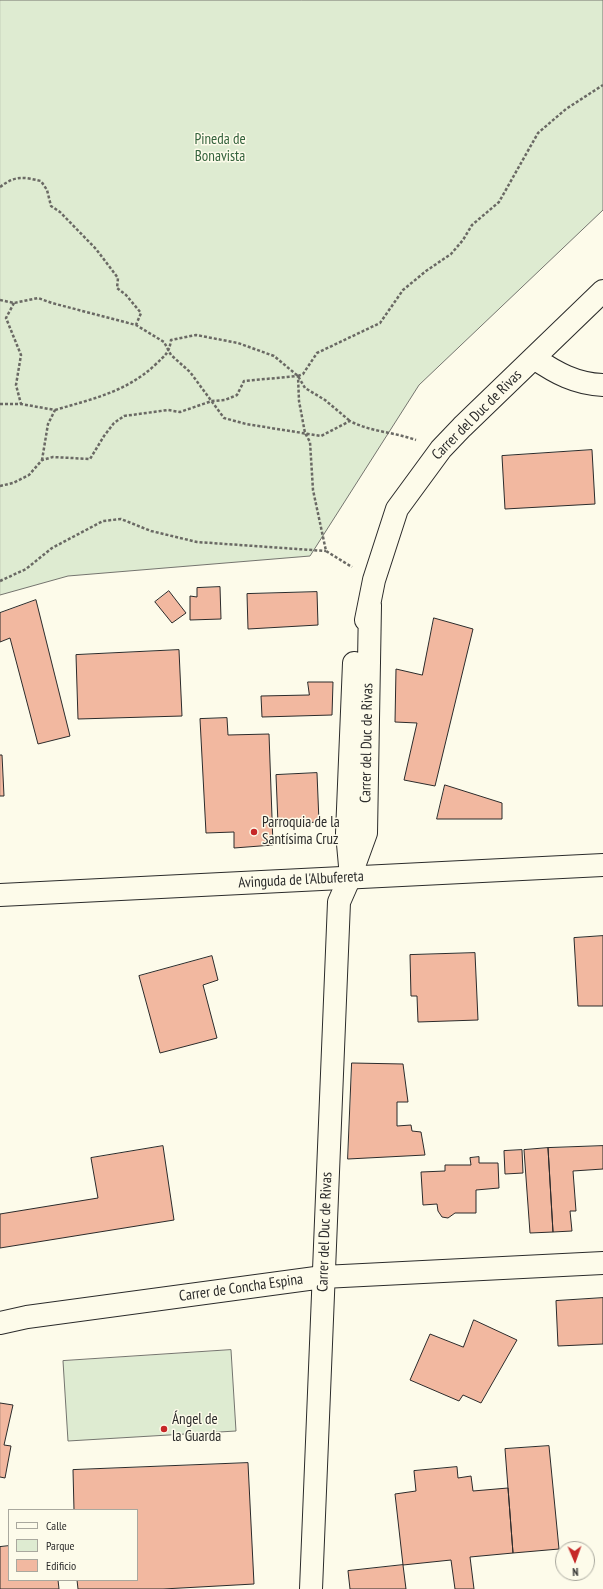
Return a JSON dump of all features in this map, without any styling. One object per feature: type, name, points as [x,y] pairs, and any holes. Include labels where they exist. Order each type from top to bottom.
[{"type":"street","name":"Carrer del Duc de Rivas","points":[[310,1589],[339,902],[366,833],[370,606],[374,580],[397,509],[441,449],[603,291]]},
{"type":"street","points":[[534,358],[571,380],[603,384]]},
{"type":"street","name":"Avinguda de l'Albufereta","points":[[0,895],[603,865]]},
{"type":"street","name":"Carrer de Concha Espina","points":[[0,1323],[27,1317],[323,1277],[603,1262]]},
{"type":"path","points":[[42,460],[54,457],[90,459],[104,436],[114,424],[124,416],[168,410],[180,412],[212,401],[225,400],[237,395],[244,381],[298,376],[303,374],[317,353],[380,323],[403,290],[426,270],[451,254],[463,240],[472,225],[499,202],[538,133],[566,109],[603,85]]},
{"type":"path","points":[[0,188],[6,183],[22,177],[41,181],[47,190],[51,206],[60,212],[96,249],[118,278],[117,288],[126,295],[141,313],[136,325]]},
{"type":"path","points":[[0,300],[14,303],[38,298],[136,325],[164,342],[171,355],[190,372],[224,418],[246,424],[321,436],[350,421]]},
{"type":"path","points":[[14,303],[6,318],[21,356],[16,385],[21,404]]},
{"type":"path","points":[[0,404],[21,404],[55,410],[93,400],[124,387],[146,373],[169,351],[171,340],[196,335],[238,342],[274,356],[298,376],[306,388],[325,400],[350,421],[363,428],[401,434],[441,449]]},
{"type":"path","points":[[298,376],[299,401],[305,433],[310,442],[313,490],[326,551]]},
{"type":"path","points":[[0,486],[13,484],[29,475],[42,460],[48,424],[55,410]]},
{"type":"path","points":[[0,581],[26,570],[52,548],[103,521],[121,519],[151,531],[197,542],[326,551],[374,580]]},
{"type":"green space","name":"Pineda de Bonavista","points":[[0,0],[603,0],[603,210],[419,385],[310,556],[68,576],[0,595]]},
{"type":"green space","points":[[231,1350],[236,1431],[68,1441],[63,1361]]},
{"type":"building","points":[[592,450],[595,504],[505,509],[502,456]]},
{"type":"building","points":[[220,587],[221,619],[190,620],[190,596],[197,597],[197,588]]},
{"type":"building","points":[[169,591],[186,613],[172,623],[155,602]]},
{"type":"building","points":[[317,592],[318,625],[248,629],[247,594]]},
{"type":"building","points":[[36,600],[70,736],[38,744],[10,638],[0,642],[0,613]]},
{"type":"building","points":[[434,618],[473,629],[435,786],[404,780],[417,723],[395,722],[396,669],[422,675]]},
{"type":"building","points":[[179,650],[182,716],[78,719],[76,655]]},
{"type":"building","points":[[308,682],[333,682],[332,715],[262,717],[261,696],[309,695]]},
{"type":"building","points":[[227,718],[228,735],[269,734],[273,845],[234,848],[234,832],[206,833],[200,719]]},
{"type":"building","points":[[0,755],[2,755],[4,796],[0,796]]},
{"type":"building","points":[[317,773],[319,822],[278,824],[276,775]]},
{"type":"building","points":[[445,785],[502,803],[502,819],[437,819]]},
{"type":"building","points":[[603,936],[603,1006],[578,1006],[574,938]]},
{"type":"building","points":[[475,953],[478,1020],[418,1022],[417,996],[411,996],[410,955]]},
{"type":"building","points":[[212,956],[218,980],[203,985],[217,1038],[160,1053],[139,976]]},
{"type":"building","points":[[352,1063],[403,1064],[408,1102],[397,1102],[397,1126],[411,1125],[412,1131],[421,1132],[425,1155],[348,1159]]},
{"type":"building","points":[[163,1146],[174,1220],[0,1248],[0,1214],[98,1198],[91,1158]]},
{"type":"building","points":[[603,1146],[603,1169],[573,1171],[576,1211],[570,1211],[572,1231],[553,1232],[548,1148]]},
{"type":"building","points":[[548,1148],[553,1232],[530,1233],[524,1150]]},
{"type":"building","points":[[522,1150],[523,1173],[505,1174],[504,1151]]},
{"type":"building","points":[[479,1157],[479,1163],[498,1163],[499,1188],[476,1190],[476,1213],[455,1213],[448,1218],[442,1217],[438,1211],[437,1204],[423,1205],[421,1172],[445,1171],[445,1165],[471,1165],[470,1158]]},
{"type":"building","points":[[603,1298],[603,1344],[558,1346],[556,1301]]},
{"type":"building","points":[[474,1320],[517,1340],[481,1403],[463,1395],[459,1401],[410,1380],[430,1334],[463,1347]]},
{"type":"building","points":[[0,1403],[13,1405],[4,1445],[11,1446],[5,1478],[0,1477]]},
{"type":"building","points":[[549,1446],[558,1541],[555,1541],[555,1549],[513,1553],[505,1449]]},
{"type":"building","points":[[248,1463],[254,1584],[163,1589],[78,1589],[77,1581],[138,1581],[138,1509],[74,1509],[73,1470]]},
{"type":"building","points":[[457,1467],[458,1478],[471,1476],[473,1491],[508,1488],[513,1553],[470,1557],[474,1589],[455,1589],[451,1560],[403,1565],[395,1494],[416,1491],[414,1471]]},
{"type":"building","points":[[8,1546],[8,1581],[58,1581],[59,1589],[0,1589],[0,1547]]},
{"type":"building","points":[[403,1565],[406,1589],[350,1589],[348,1571]]},
{"type":"place","name":"Parroquia de la Santísima Cruz","points":[[254,832]]},
{"type":"place","name":"Ángel de la Guarda","points":[[164,1429]]}]
